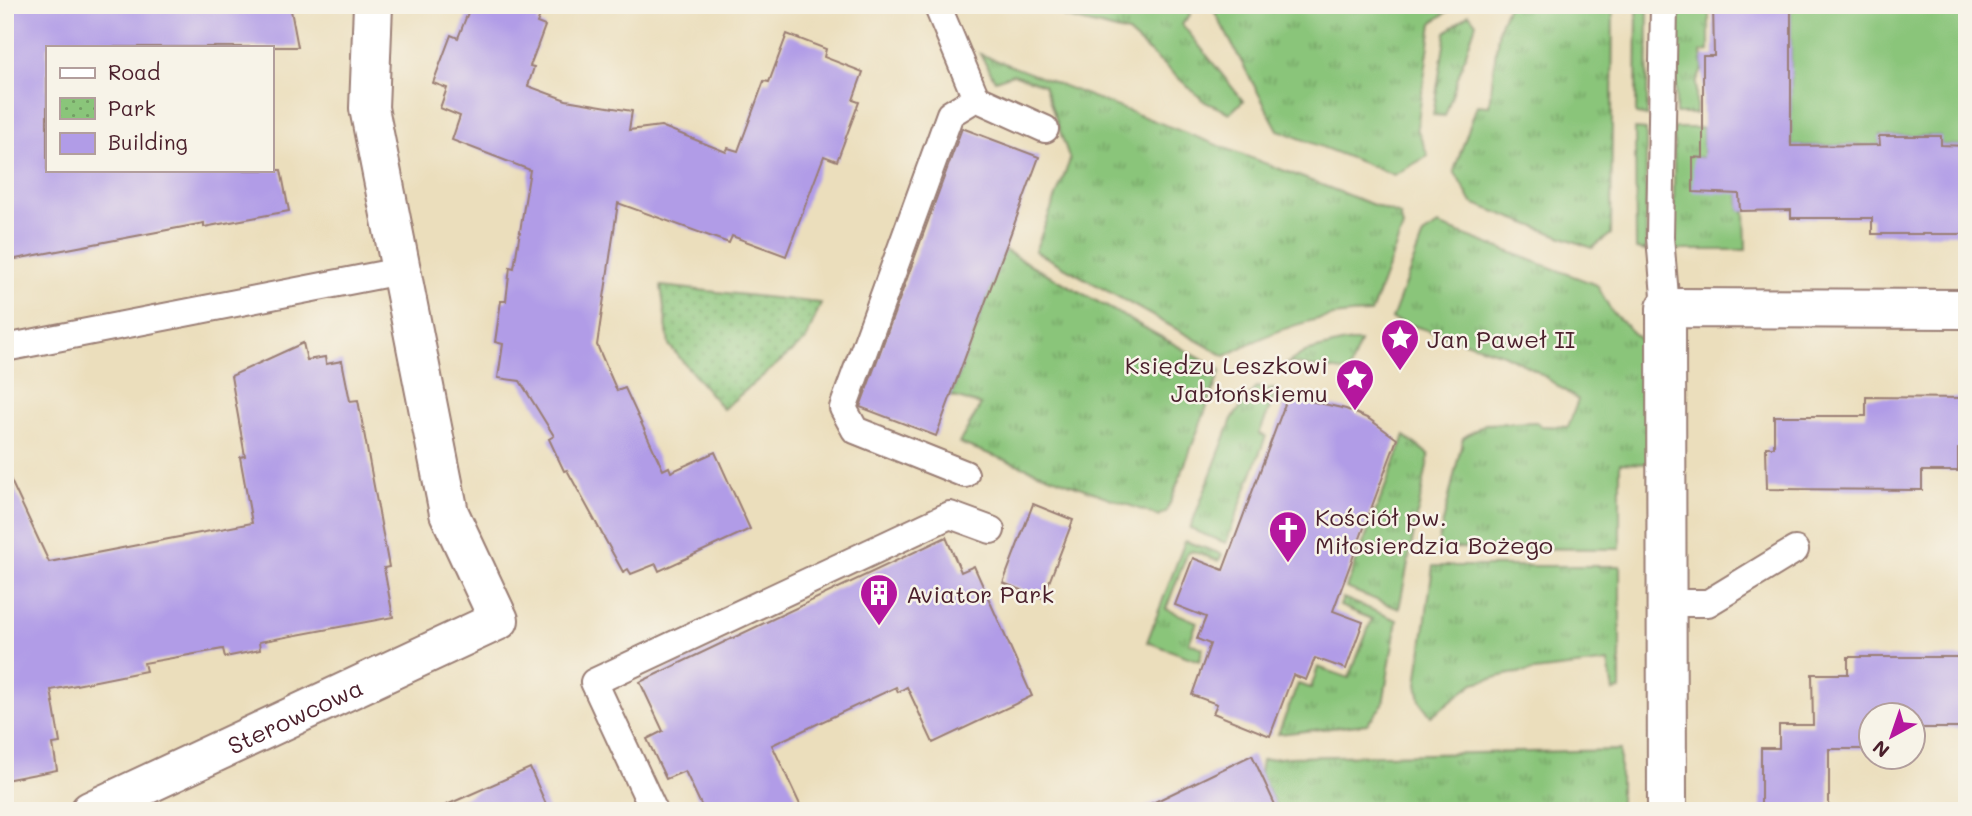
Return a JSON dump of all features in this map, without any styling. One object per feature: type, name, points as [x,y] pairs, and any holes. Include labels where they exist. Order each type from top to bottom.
[{"type":"street","points":[[373,5],[369,108],[400,271]]},
{"type":"street","name":"Sterowcowa","points":[[90,811],[499,620],[449,513],[400,271]]},
{"type":"street","points":[[1667,811],[1664,603],[1666,308],[1967,309]]},
{"type":"lane","points":[[937,5],[976,98],[1045,129]]},
{"type":"lane","points":[[1664,5],[1660,237],[1666,308]]},
{"type":"lane","points":[[965,474],[855,430],[843,408],[950,114],[976,98]]},
{"type":"lane","points":[[5,348],[400,271]]},
{"type":"lane","points":[[654,811],[594,682],[950,516],[991,530]]},
{"type":"lane","points":[[1664,603],[1709,603],[1795,550]]},
{"type":"green space","points":[[1061,5],[1187,5],[1191,14],[1182,24],[1243,101],[1230,113],[1205,102],[1128,33],[1064,17]]},
{"type":"green space","points":[[1211,5],[1456,5],[1432,23],[1417,128],[1428,156],[1394,175],[1278,130]]},
{"type":"green space","points":[[1508,5],[1613,5],[1611,234],[1592,248],[1472,203],[1454,171],[1477,105],[1489,106],[1499,27]]},
{"type":"green space","points":[[1637,5],[1648,5],[1647,116],[1636,114]]},
{"type":"green space","points":[[1674,5],[1709,5],[1709,51],[1701,52],[1703,68],[1696,83],[1696,114],[1676,114]]},
{"type":"green space","points":[[1791,5],[1967,5],[1967,146],[1941,145],[1940,136],[1880,136],[1880,145],[1791,146]]},
{"type":"green space","points":[[1469,14],[1476,23],[1445,116],[1433,115],[1446,32]]},
{"type":"green space","points":[[980,54],[1400,215],[1403,227],[1371,313],[1332,316],[1296,325],[1225,356],[1035,251],[1070,160],[1044,85],[1013,74],[995,80]]},
{"type":"green space","points":[[1674,128],[1703,128],[1703,158],[1694,157],[1739,192],[1740,210],[1745,211],[1746,250],[1674,250]]},
{"type":"green space","points":[[1635,129],[1646,130],[1646,251],[1636,249]]},
{"type":"green space","points":[[1438,225],[1597,285],[1612,312],[1646,345],[1652,464],[1620,463],[1620,549],[1437,548],[1463,438],[1485,424],[1536,422],[1541,426],[1568,427],[1578,400],[1535,370],[1503,354],[1392,319],[1423,235]]},
{"type":"green space","points":[[1004,250],[1221,370],[1166,512],[1158,516],[959,443],[981,405],[951,396]]},
{"type":"green space","points":[[661,286],[821,303],[806,340],[723,409],[669,345]]},
{"type":"green space","points":[[1345,342],[1360,342],[1349,372],[1288,363],[1305,352]]},
{"type":"green space","points":[[1256,387],[1277,390],[1259,434],[1266,436],[1226,543],[1190,529],[1232,419]]},
{"type":"green space","points":[[1405,436],[1429,455],[1399,609],[1346,588]]},
{"type":"green space","points":[[1185,541],[1222,554],[1219,561],[1192,551],[1187,554],[1166,609],[1197,622],[1189,643],[1203,648],[1199,661],[1147,642]]},
{"type":"green space","points":[[1433,566],[1620,566],[1620,690],[1613,691],[1608,662],[1510,674],[1474,683],[1431,716],[1420,701],[1417,684]]},
{"type":"green space","points":[[1343,598],[1397,620],[1383,704],[1367,724],[1278,734],[1298,684],[1311,688],[1318,667],[1349,678],[1372,619],[1340,606]]},
{"type":"green space","points":[[1620,750],[1620,811],[1278,811],[1260,773],[1262,760],[1289,757]]},
{"type":"building","points":[[5,5],[290,5],[298,47],[46,46],[46,172],[281,170],[289,211],[204,227],[204,223],[5,261]]},
{"type":"building","points":[[471,5],[544,5],[537,23],[545,26],[530,66],[534,67],[528,86],[566,100],[632,111],[629,130],[661,126],[726,152],[728,148],[738,151],[764,81],[769,82],[787,34],[826,49],[824,57],[863,72],[853,100],[859,102],[837,161],[824,156],[786,256],[732,236],[729,243],[618,203],[597,345],[617,391],[625,388],[663,470],[669,467],[671,472],[715,452],[750,529],[659,571],[656,564],[631,574],[628,569],[623,572],[567,470],[564,471],[549,439],[554,436],[520,381],[498,378],[503,344],[495,342],[501,301],[506,301],[510,267],[514,268],[530,170],[452,140],[460,116],[440,108],[447,88],[433,83],[451,35],[458,38]]},
{"type":"building","points":[[1713,5],[1791,5],[1791,146],[1880,145],[1879,136],[1941,136],[1941,145],[1967,146],[1967,234],[1872,234],[1872,218],[1791,218],[1791,210],[1740,211],[1739,194],[1693,192],[1693,157],[1703,158],[1703,56],[1714,56]]},
{"type":"building","points":[[962,128],[1039,157],[936,436],[860,407]]},
{"type":"building","points":[[303,343],[307,360],[325,357],[326,364],[342,361],[350,401],[358,400],[389,567],[384,568],[393,617],[259,642],[260,650],[225,657],[223,649],[144,663],[146,671],[51,690],[60,743],[53,744],[57,770],[5,780],[5,468],[49,562],[252,523],[240,457],[245,456],[231,376]]},
{"type":"building","name":"Kościół pw. Miłosierdzia Bożego","points":[[1288,396],[1346,409],[1369,419],[1397,439],[1333,611],[1363,622],[1346,669],[1315,658],[1306,680],[1293,675],[1270,736],[1213,713],[1217,704],[1192,695],[1210,644],[1197,639],[1206,617],[1175,605],[1193,558],[1223,570]]},
{"type":"building","points":[[1866,397],[1967,398],[1967,450],[1958,449],[1958,471],[1922,471],[1922,490],[1767,489],[1766,447],[1774,447],[1774,416],[1866,416]]},
{"type":"building","points":[[1033,504],[1073,520],[1043,598],[1003,583]]},
{"type":"building","name":"Aviator Park","points":[[946,537],[961,572],[974,566],[1032,696],[933,743],[907,687],[898,692],[896,687],[772,745],[803,811],[704,811],[685,771],[666,779],[647,739],[663,731],[640,682]]},
{"type":"building","points":[[1848,657],[1967,657],[1967,728],[1926,728],[1926,700],[1856,700],[1856,749],[1829,749],[1829,811],[1761,811],[1761,748],[1779,748],[1779,725],[1813,725],[1812,674],[1848,674]]},
{"type":"building","points":[[1252,755],[1278,811],[1136,811]]},
{"type":"building","points":[[530,768],[549,811],[433,811]]},
{"type":"place","name":"Jan Paweł II","points":[[1400,372]]},
{"type":"place","name":"Księdzu Leszkowi Jabłońskiemu","points":[[1355,412]]},
{"type":"place","name":"Kościół pw. Miłosierdzia Bożego","points":[[1288,564]]},
{"type":"place","name":"Aviator Park","points":[[879,627]]}]
